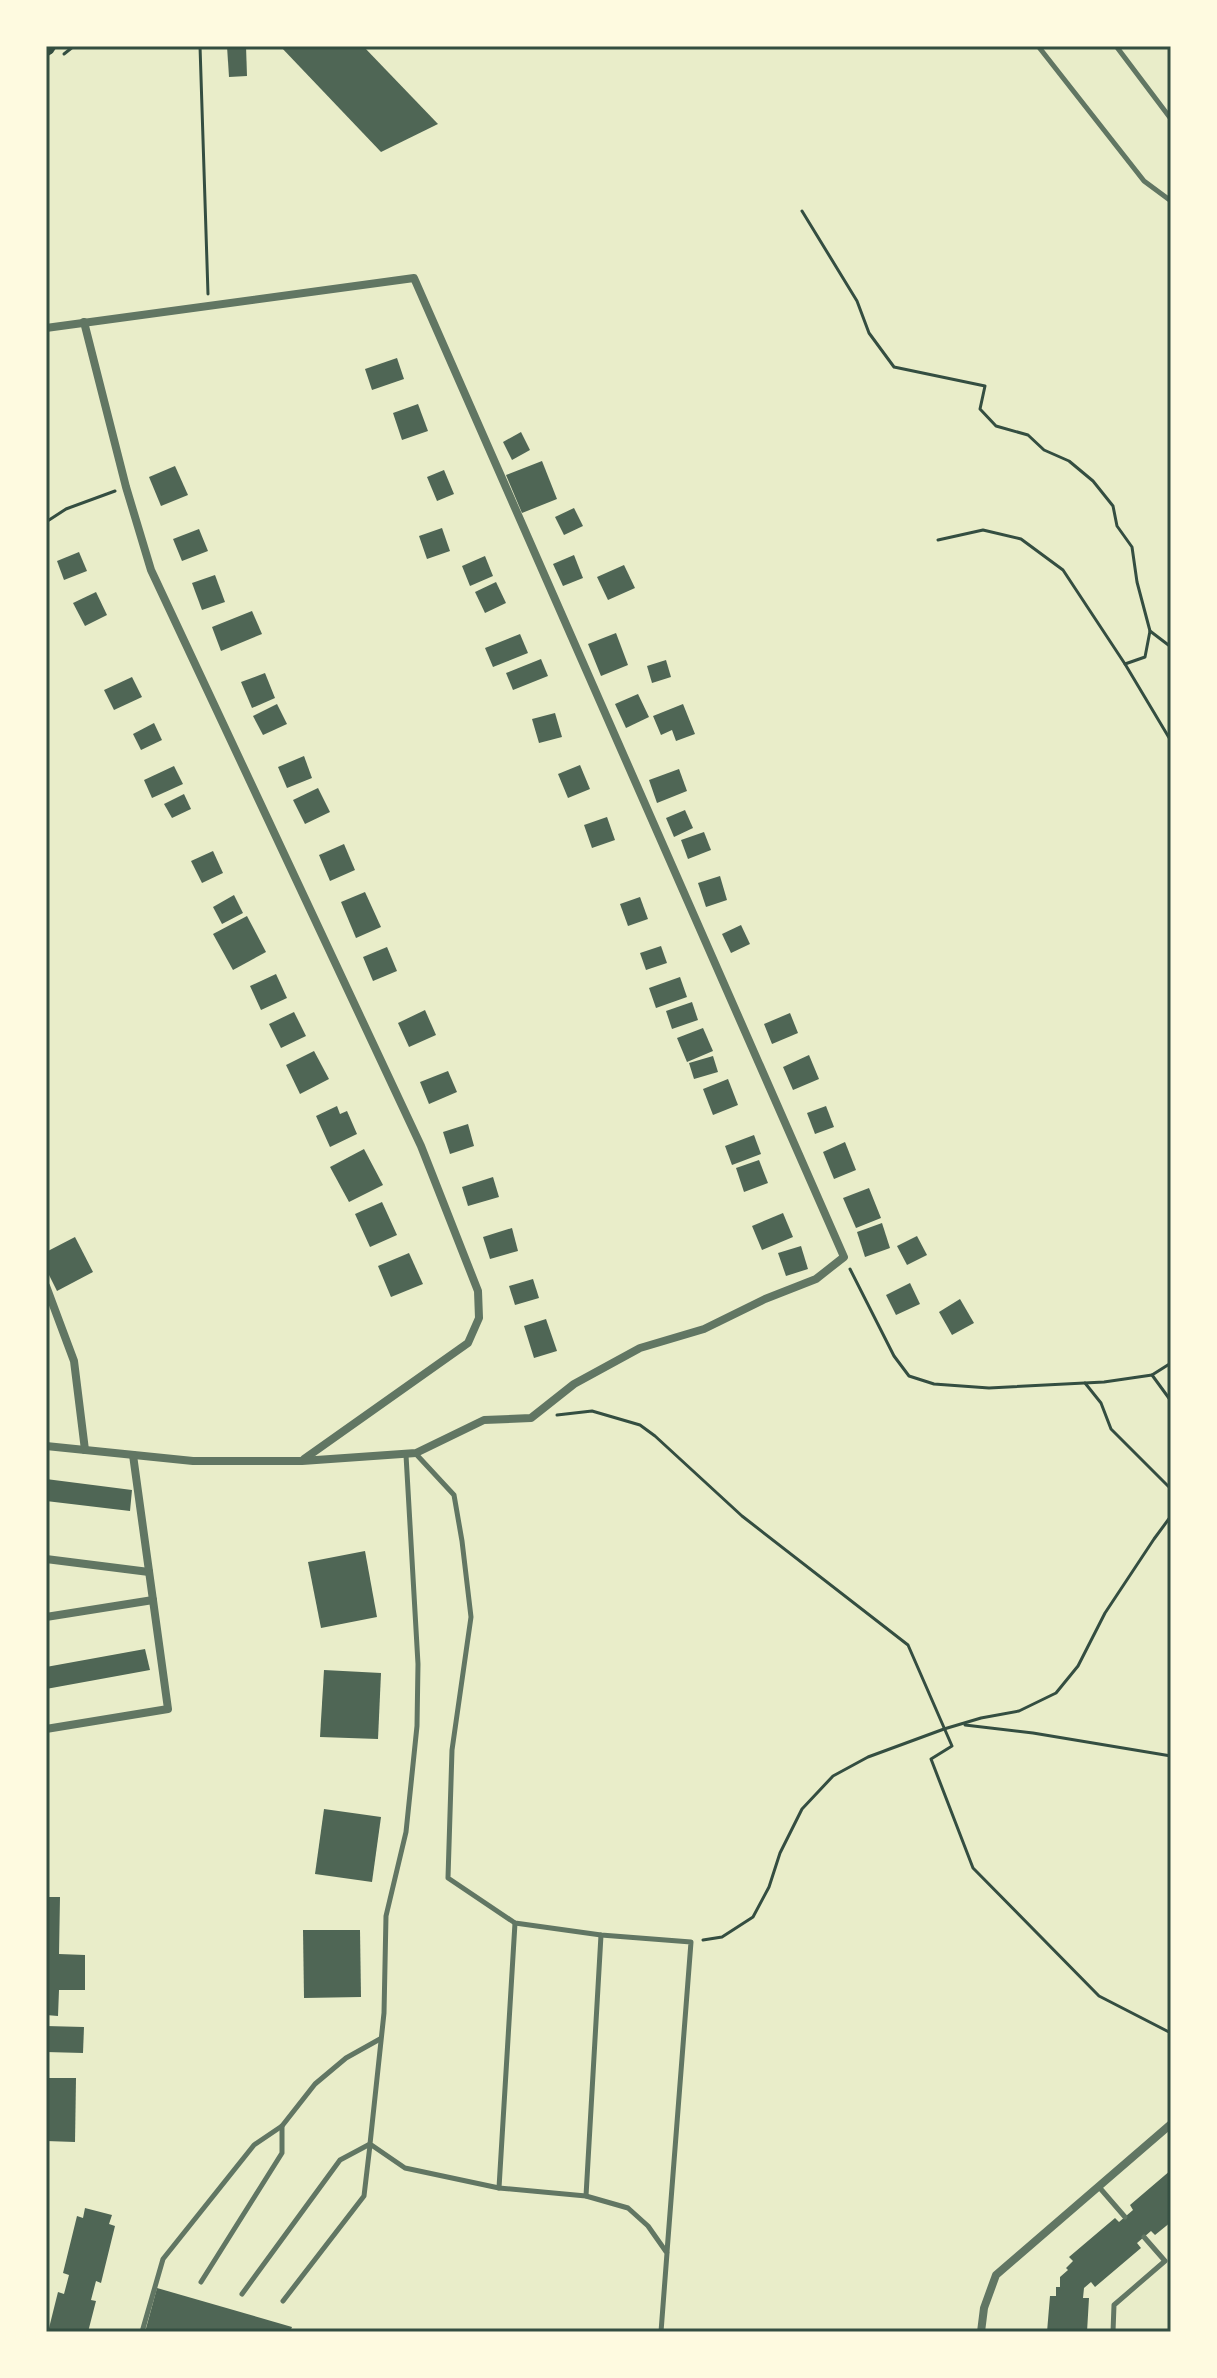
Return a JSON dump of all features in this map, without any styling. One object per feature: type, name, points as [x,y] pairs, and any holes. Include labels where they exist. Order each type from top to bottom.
[{"type":"street","points":[[46,328],[414,278],[844,1257],[816,1279],[765,1299],[704,1329],[640,1348],[574,1384],[531,1418],[484,1420],[416,1453],[302,1461],[193,1461],[46,1446]]},
{"type":"street","points":[[84,322],[126,487],[151,570],[421,1146],[478,1291],[479,1318],[468,1343],[302,1461]]},
{"type":"street","points":[[46,1286],[74,1361],[85,1450]]},
{"type":"street","points":[[46,1729],[168,1709],[133,1455]]},
{"type":"street","points":[[46,1559],[149,1572]]},
{"type":"street","points":[[46,1617],[153,1600]]},
{"type":"street","points":[[981,2332],[984,2308],[996,2275],[1171,2124]]},
{"type":"lane","points":[[1038,46],[1144,181],[1171,201]]},
{"type":"lane","points":[[1116,46],[1171,119]]},
{"type":"lane","points":[[416,1453],[454,1495],[471,1617],[452,1750],[448,1878],[515,1923],[601,1935],[691,1942],[661,2332]]},
{"type":"lane","points":[[283,2301],[364,2196],[384,2013],[386,1916],[406,1832],[417,1726],[418,1664],[406,1455]]},
{"type":"lane","points":[[499,2188],[515,1923]]},
{"type":"lane","points":[[586,2196],[601,1935]]},
{"type":"lane","points":[[142,2332],[163,2259],[254,2145],[282,2126],[315,2084],[346,2058],[381,2039]]},
{"type":"lane","points":[[201,2282],[282,2153],[282,2126]]},
{"type":"lane","points":[[370,2144],[405,2168],[499,2188],[586,2196],[628,2208],[648,2226],[667,2253]]},
{"type":"lane","points":[[242,2294],[340,2160],[370,2144]]},
{"type":"lane","points":[[1099,2187],[1125,2217]]},
{"type":"lane","points":[[1113,2332],[1114,2305],[1165,2261],[1144,2237]]},
{"type":"path","points":[[200,47],[209,305]]},
{"type":"path","points":[[802,211],[857,301],[869,333],[894,367],[985,386],[980,409],[996,426],[1028,435],[1044,450],[1069,461],[1093,481],[1113,506],[1117,526],[1132,547],[1137,582],[1150,631],[1145,657],[1125,664]]},
{"type":"path","points":[[46,522],[66,509],[126,487]]},
{"type":"path","points":[[938,540],[983,530],[1021,539],[1063,570],[1171,741]]},
{"type":"path","points":[[1150,631],[1171,647]]},
{"type":"path","points":[[844,1257],[894,1356],[909,1376],[934,1384],[989,1388],[1085,1383],[1152,1375],[1171,1363]]},
{"type":"path","points":[[1152,1375],[1171,1401]]},
{"type":"path","points":[[1085,1383],[1101,1403],[1111,1429],[1171,1489]]},
{"type":"path","points":[[531,1418],[592,1411],[640,1425],[742,1516],[908,1645],[952,1746],[931,1759],[973,1868],[1099,1996],[1171,2033]]},
{"type":"path","points":[[691,1942],[722,1937],[753,1917],[802,1809],[833,1776],[868,1757],[944,1729],[1019,1711],[1056,1693],[1078,1666],[1105,1613],[1171,1516]]},
{"type":"path","points":[[961,1724],[1171,1756]]},
{"type":"building","points":[[227,46],[246,46],[247,76],[229,77]]},
{"type":"building","points":[[280,46],[363,46],[438,124],[381,152]]},
{"type":"building","points":[[397,358],[404,379],[372,390],[365,369]]},
{"type":"building","points":[[418,404],[428,431],[402,440],[393,413]]},
{"type":"building","points":[[521,432],[530,450],[512,460],[503,442]]},
{"type":"building","points":[[542,461],[557,499],[522,513],[506,475]]},
{"type":"building","points":[[175,466],[188,495],[161,506],[149,477]]},
{"type":"building","points":[[444,470],[454,494],[437,501],[427,477]]},
{"type":"building","points":[[574,508],[583,526],[564,535],[555,517]]},
{"type":"building","points":[[442,528],[450,551],[427,559],[419,536]]},
{"type":"building","points":[[199,529],[208,551],[182,561],[173,539]]},
{"type":"building","points":[[79,552],[87,571],[64,580],[57,561]]},
{"type":"building","points":[[574,555],[583,578],[563,586],[553,564]]},
{"type":"building","points":[[485,556],[493,576],[470,586],[462,566]]},
{"type":"building","points":[[624,565],[635,588],[608,600],[597,577]]},
{"type":"building","points":[[215,575],[225,602],[202,610],[192,583]]},
{"type":"building","points":[[496,582],[506,603],[485,613],[475,592]]},
{"type":"building","points":[[96,592],[107,615],[85,626],[73,603]]},
{"type":"building","points":[[252,611],[262,634],[221,651],[212,627]]},
{"type":"building","points":[[616,633],[628,665],[601,676],[588,644]]},
{"type":"building","points":[[520,634],[528,653],[493,667],[485,648]]},
{"type":"building","points":[[541,659],[548,676],[513,690],[506,673]]},
{"type":"building","points":[[666,660],[671,677],[652,683],[647,666]]},
{"type":"building","points":[[265,673],[275,698],[252,708],[241,682]]},
{"type":"building","points":[[132,677],[142,697],[114,710],[104,690]]},
{"type":"building","points":[[638,694],[649,717],[626,728],[615,704]]},
{"type":"building","points":[[277,704],[287,724],[263,735],[253,716]]},
{"type":"building","points":[[683,704],[695,734],[676,741],[672,730],[661,735],[653,716]]},
{"type":"building","points":[[555,713],[562,737],[539,743],[532,719]]},
{"type":"building","points":[[154,723],[162,740],[141,750],[133,734]]},
{"type":"building","points":[[304,756],[312,778],[287,788],[278,767]]},
{"type":"building","points":[[580,765],[590,789],[568,798],[558,774]]},
{"type":"building","points":[[174,766],[183,784],[152,798],[144,780]]},
{"type":"building","points":[[679,769],[687,791],[657,803],[649,780]]},
{"type":"building","points":[[318,788],[330,812],[305,824],[293,800]]},
{"type":"building","points":[[184,794],[191,809],[172,818],[164,804]]},
{"type":"building","points":[[685,810],[693,828],[674,837],[666,818]]},
{"type":"building","points":[[607,817],[615,840],[592,848],[584,825]]},
{"type":"building","points":[[704,832],[711,850],[688,859],[681,840]]},
{"type":"building","points":[[344,844],[355,870],[330,881],[319,855]]},
{"type":"building","points":[[213,851],[223,873],[202,883],[191,861]]},
{"type":"building","points":[[720,876],[727,900],[706,907],[698,883]]},
{"type":"building","points":[[365,892],[381,927],[356,938],[341,902]]},
{"type":"building","points":[[234,895],[243,913],[222,924],[213,907]]},
{"type":"building","points":[[640,897],[648,919],[628,926],[620,904]]},
{"type":"building","points":[[247,916],[266,952],[233,970],[213,934]]},
{"type":"building","points":[[741,925],[750,944],[731,953],[722,934]]},
{"type":"building","points":[[661,946],[667,963],[646,970],[640,953]]},
{"type":"building","points":[[387,947],[397,971],[373,981],[363,957]]},
{"type":"building","points":[[276,974],[287,998],[261,1010],[250,986]]},
{"type":"building","points":[[680,977],[687,997],[656,1008],[649,988]]},
{"type":"building","points":[[692,1002],[698,1020],[672,1029],[666,1011]]},
{"type":"building","points":[[425,1010],[436,1035],[409,1047],[398,1023]]},
{"type":"building","points":[[294,1012],[306,1036],[281,1048],[269,1024]]},
{"type":"building","points":[[790,1013],[798,1033],[772,1044],[764,1024]]},
{"type":"building","points":[[703,1028],[713,1051],[687,1062],[677,1038]]},
{"type":"building","points":[[314,1051],[329,1079],[300,1094],[286,1065]]},
{"type":"building","points":[[809,1055],[819,1079],[793,1090],[783,1067]]},
{"type":"building","points":[[713,1056],[718,1072],[694,1079],[689,1063]]},
{"type":"building","points":[[448,1071],[457,1092],[429,1104],[420,1082]]},
{"type":"building","points":[[728,1079],[738,1105],[713,1115],[703,1089]]},
{"type":"building","points":[[337,1106],[340,1114],[347,1111],[357,1134],[330,1147],[316,1116]]},
{"type":"building","points":[[826,1106],[834,1127],[815,1134],[807,1113]]},
{"type":"building","points":[[468,1124],[474,1146],[450,1154],[443,1132]]},
{"type":"building","points":[[754,1135],[761,1154],[732,1165],[725,1146]]},
{"type":"building","points":[[845,1142],[856,1170],[834,1179],[823,1152]]},
{"type":"building","points":[[364,1149],[383,1185],[349,1202],[330,1167]]},
{"type":"building","points":[[759,1160],[768,1183],[744,1192],[736,1168]]},
{"type":"building","points":[[493,1177],[499,1197],[468,1206],[462,1187]]},
{"type":"building","points":[[869,1188],[881,1218],[856,1228],[843,1198]]},
{"type":"building","points":[[382,1202],[397,1235],[370,1247],[355,1214]]},
{"type":"building","points":[[783,1213],[793,1237],[762,1250],[752,1226]]},
{"type":"building","points":[[882,1223],[890,1248],[865,1257],[857,1232]]},
{"type":"building","points":[[512,1228],[518,1251],[490,1259],[483,1237]]},
{"type":"building","points":[[917,1236],[927,1255],[907,1265],[897,1246]]},
{"type":"building","points":[[75,1237],[93,1272],[57,1291],[46,1269],[46,1252]]},
{"type":"building","points":[[801,1246],[808,1269],[786,1276],[778,1253]]},
{"type":"building","points":[[409,1253],[423,1284],[391,1297],[378,1266]]},
{"type":"building","points":[[533,1279],[539,1298],[515,1305],[509,1286]]},
{"type":"building","points":[[910,1283],[920,1304],[896,1315],[886,1295]]},
{"type":"building","points":[[960,1299],[974,1323],[952,1335],[939,1312]]},
{"type":"building","points":[[546,1319],[557,1351],[534,1358],[524,1326]]},
{"type":"building","points":[[46,1479],[132,1490],[130,1511],[46,1501]]},
{"type":"building","points":[[365,1551],[377,1617],[321,1628],[308,1562]]},
{"type":"building","points":[[145,1649],[150,1670],[46,1689],[46,1667]]},
{"type":"building","points":[[324,1670],[381,1673],[378,1739],[320,1737]]},
{"type":"building","points":[[324,1809],[381,1817],[372,1882],[315,1874]]},
{"type":"building","points":[[46,1897],[60,1897],[59,1954],[85,1955],[85,1990],[59,1990],[58,2016],[46,2015]]},
{"type":"building","points":[[303,1930],[360,1930],[361,1997],[304,1998]]},
{"type":"building","points":[[46,2026],[84,2027],[83,2053],[46,2052]]},
{"type":"building","points":[[46,2078],[76,2078],[75,2142],[46,2141]]},
{"type":"building","points":[[1171,2170],[1171,2222],[1155,2235],[1151,2231],[1137,2243],[1141,2248],[1095,2287],[1091,2282],[1084,2288],[1083,2298],[1089,2298],[1087,2332],[1047,2332],[1050,2296],[1056,2296],[1060,2277],[1073,2261],[1069,2257],[1115,2218],[1119,2222],[1133,2210],[1130,2205]]},
{"type":"building","points":[[85,2208],[112,2215],[109,2224],[115,2226],[101,2283],[96,2281],[91,2300],[96,2301],[88,2332],[48,2332],[58,2292],[64,2294],[69,2275],[63,2273],[77,2216],[83,2218]]},
{"type":"building","points":[[157,2288],[292,2327],[290,2332],[145,2332]]}]
